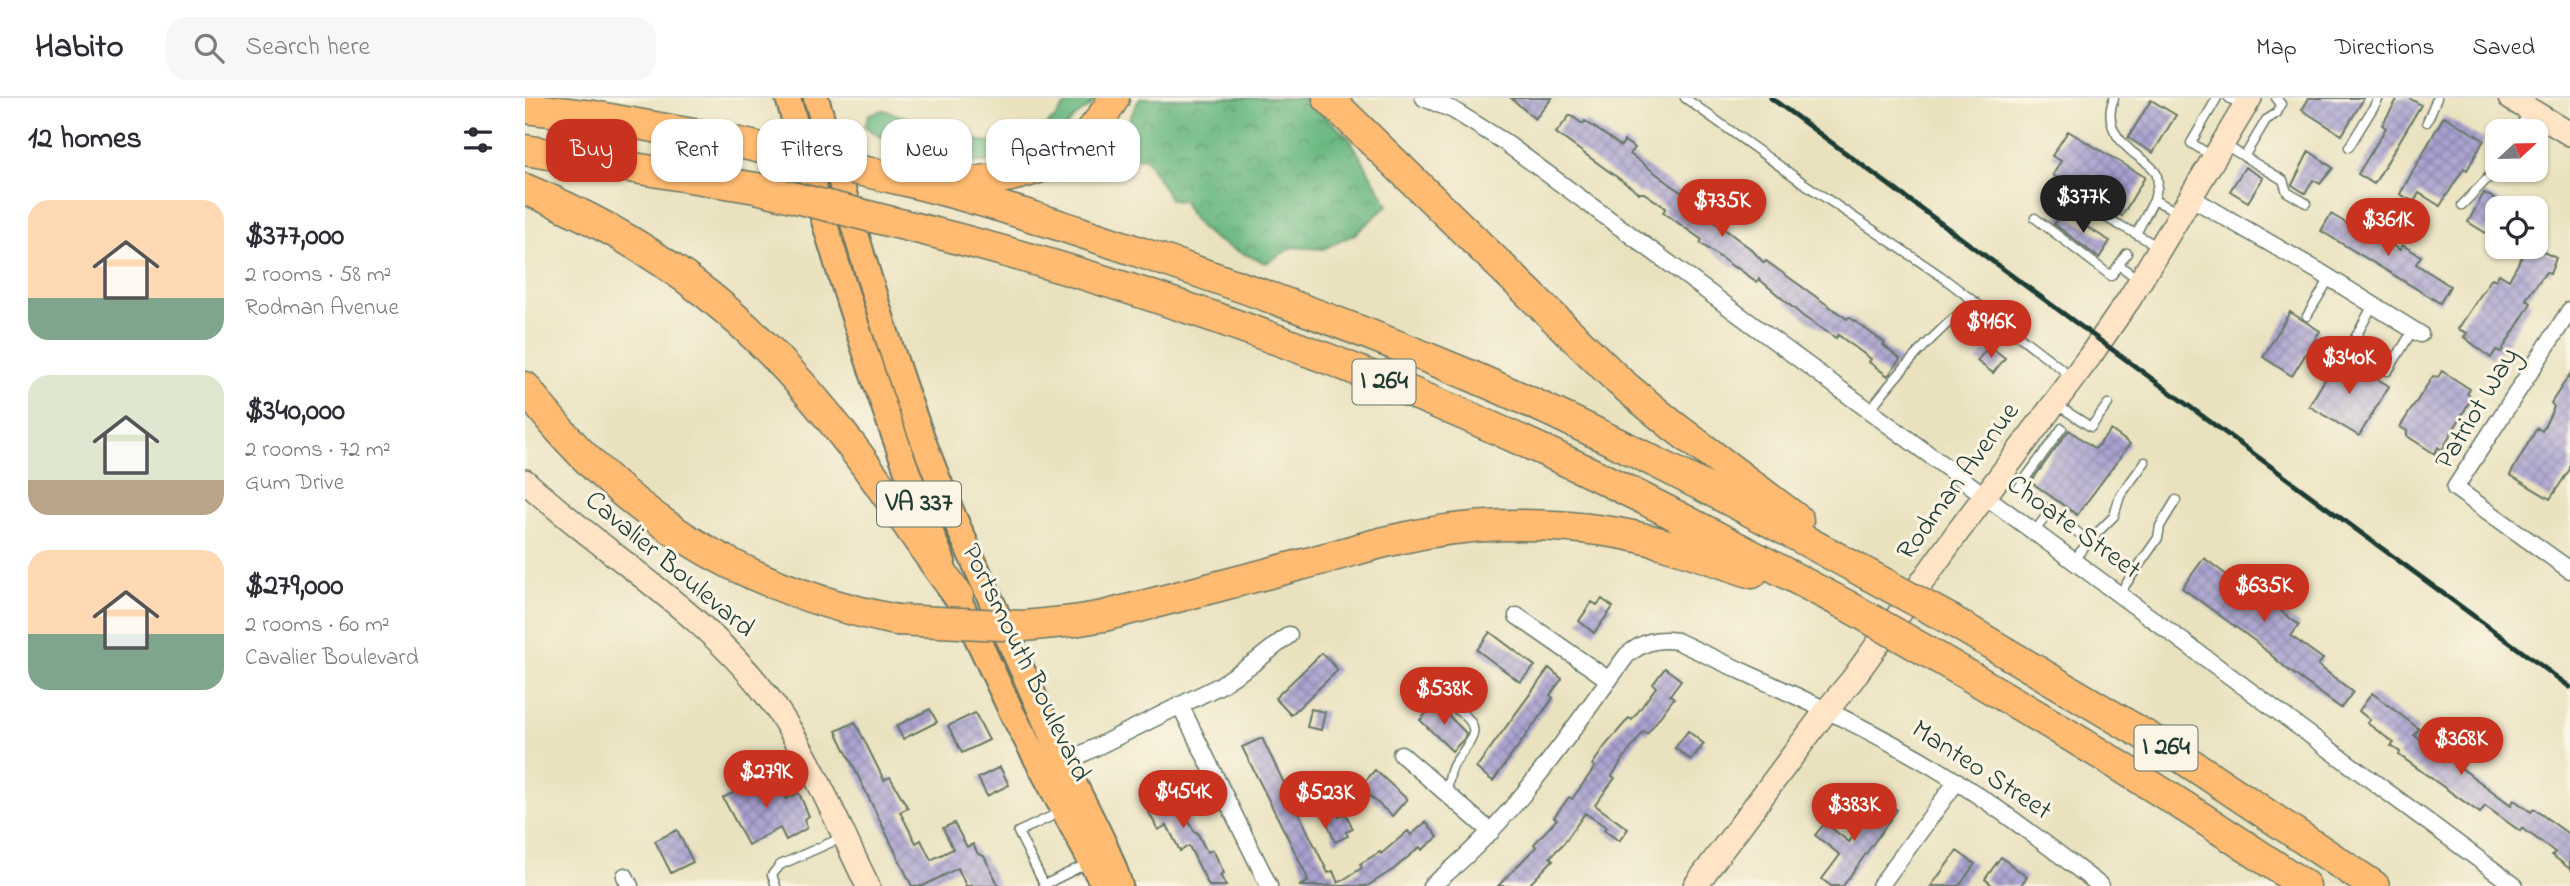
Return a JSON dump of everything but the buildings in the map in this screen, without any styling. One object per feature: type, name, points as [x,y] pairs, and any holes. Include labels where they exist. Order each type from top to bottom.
[{"type":"highway","points":[[932,187],[1004,178],[1044,167],[1071,151],[1088,135],[1103,118],[1114,98]]},
{"type":"highway","points":[[1328,98],[1620,382],[1867,574]]},
{"type":"highway","name":"I 264","points":[[525,108],[593,116],[726,140],[932,187],[1238,285],[1394,344],[1591,431],[1750,510],[1951,620],[2178,755],[2374,886]]},
{"type":"highway","name":"I 264","points":[[525,150],[756,188],[1021,256],[1195,310],[1385,382],[1586,470],[1846,605],[2050,722],[2305,886]]},
{"type":"highway","points":[[525,189],[615,230],[702,288],[744,324],[809,393],[854,449],[958,595]]},
{"type":"highway","points":[[525,387],[600,472],[636,504],[716,558],[821,603],[896,620],[1024,626],[1074,621],[1104,616],[1399,538],[1504,526],[1555,526],[1653,539],[1846,605]]},
{"type":"main road","name":"Portsmouth Boulevard","points":[[787,98],[846,294],[913,489],[1013,715],[1091,862],[1108,886]]},
{"type":"main road","name":"Portsmouth Boulevard","points":[[816,98],[885,329],[952,512],[1064,763],[1113,863],[1120,886]]},
{"type":"street","name":"Choate Street","points":[[1424,98],[1453,110],[1494,134],[2515,886]]},
{"type":"street","points":[[2510,98],[2570,134]]},
{"type":"street","name":"Rodman Avenue","points":[[1695,886],[1852,680],[2074,378],[2160,248],[2218,150],[2241,101]]},
{"type":"street","points":[[2185,206],[2330,278],[2416,332]]},
{"type":"street","name":"Patriot Way","points":[[2570,310],[2455,488],[2570,570]]},
{"type":"street","name":"Cavalier Boulevard","points":[[525,481],[712,635],[740,663],[788,726],[867,886]]},
{"type":"street","points":[[1517,616],[1609,680]]},
{"type":"street","points":[[1064,763],[1181,707],[1229,680],[1289,635]]},
{"type":"street","name":"Manteo Street","points":[[1431,886],[1491,832],[1543,768],[1627,655],[1637,646],[1663,639],[1677,641],[1884,739],[1999,809],[2101,886]]},
{"type":"street","points":[[1181,707],[1269,886]]},
{"type":"street","points":[[1401,754],[1491,832]]},
{"type":"street","points":[[1880,886],[1957,781]]},
{"type":"lane","points":[[1685,98],[1973,301],[2074,378]]},
{"type":"lane","points":[[2114,98],[2110,107],[2110,120],[2115,134],[2130,151],[2155,171],[2158,183],[2154,200],[2136,234]]},
{"type":"lane","points":[[2244,157],[2266,120],[2277,113],[2281,104],[2276,98]]},
{"type":"lane","points":[[2349,147],[2379,98]]},
{"type":"lane","points":[[2427,122],[2437,98]]},
{"type":"lane","points":[[2215,99],[2191,143],[2244,157],[2283,180],[2287,192],[2306,203]]},
{"type":"lane","points":[[2524,119],[2530,110]]},
{"type":"lane","points":[[2462,205],[2485,181]]},
{"type":"lane","points":[[2074,190],[2108,219],[2160,248]]},
{"type":"lane","points":[[2154,200],[2185,206]]},
{"type":"lane","points":[[2035,218],[2111,276],[2127,253]]},
{"type":"lane","points":[[2119,265],[2140,280]]},
{"type":"lane","points":[[2307,316],[2330,278]]},
{"type":"lane","points":[[1869,411],[1893,380],[1973,301]]},
{"type":"lane","points":[[2348,351],[2373,305]]},
{"type":"lane","points":[[2388,371],[2416,332]]},
{"type":"lane","points":[[2054,404],[2091,427],[2108,404]]},
{"type":"lane","points":[[2062,428],[2019,487],[2089,541]]},
{"type":"lane","points":[[2073,561],[2114,516],[2120,496],[2145,462]]},
{"type":"lane","points":[[2119,594],[2158,538],[2159,526],[2176,500]]},
{"type":"lane","points":[[2034,532],[2050,511]]},
{"type":"lane","points":[[1447,794],[1453,767],[1472,741],[1472,723],[1457,710]]},
{"type":"lane","points":[[1064,811],[1017,832],[1044,885],[1091,862]]},
{"type":"lane","points":[[776,886],[772,875],[780,865],[843,837]]},
{"type":"green space","points":[[1071,98],[1097,98],[1073,119],[1055,118]]},
{"type":"green space","points":[[1140,98],[1305,98],[1350,139],[1388,205],[1355,234],[1323,249],[1293,247],[1266,263],[1217,241],[1198,225],[1183,201],[1171,200],[1145,157],[1140,158],[1140,119],[1130,119]]},
{"type":"green space","points":[[884,110],[912,119],[881,119],[881,137],[867,127],[867,120],[869,114]]},
{"type":"green space","points":[[972,138],[986,142],[986,161],[972,162]]},
{"type":"railway","points":[[1771,98],[2570,687]]}]
